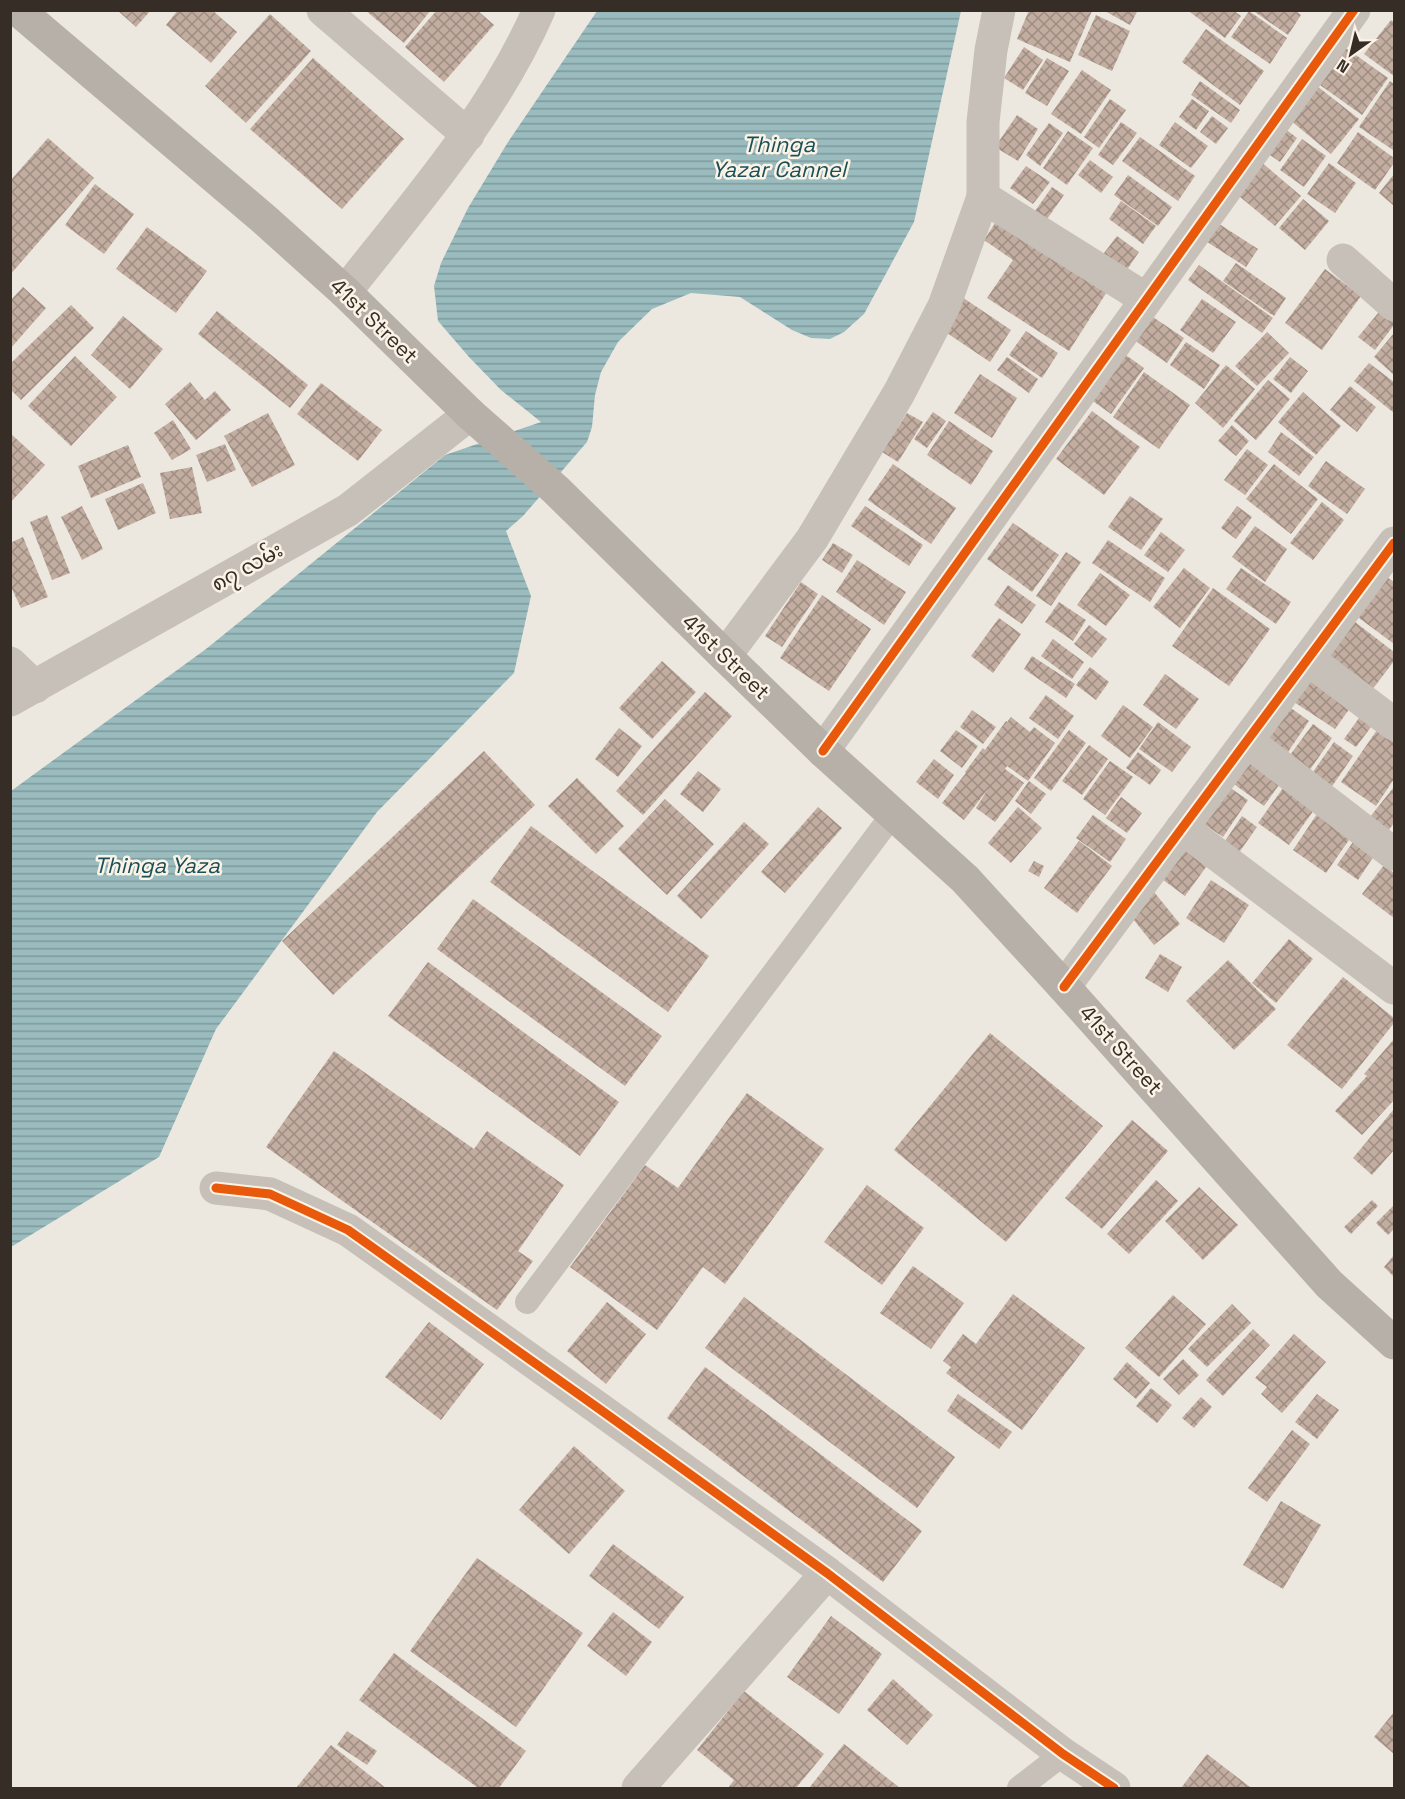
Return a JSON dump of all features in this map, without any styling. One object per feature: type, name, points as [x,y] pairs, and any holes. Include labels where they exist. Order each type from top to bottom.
[{"type":"main road","name":"41st Street","points":[[18,10],[265,220],[345,292],[474,417],[556,490],[823,751],[964,879],[1064,987],[1329,1284],[1395,1343]]},
{"type":"street","points":[[323,10],[468,135]]},
{"type":"street","points":[[345,292],[468,135],[526,42],[539,10]]},
{"type":"street","points":[[724,656],[812,539],[899,393],[944,306],[983,197],[983,122],[991,50],[999,10]]},
{"type":"street","points":[[823,751],[1354,10]]},
{"type":"street","points":[[983,197],[1146,299]]},
{"type":"street","points":[[1343,260],[1395,305]]},
{"type":"street","name":"၈၇ လမ်း","points":[[22,694],[348,510],[474,417]]},
{"type":"street","points":[[1064,987],[1395,543]]},
{"type":"street","points":[[1308,659],[1395,724]]},
{"type":"street","points":[[10,663],[22,694]]},
{"type":"street","points":[[1247,741],[1395,854]]},
{"type":"street","points":[[1182,828],[1395,988]]},
{"type":"street","points":[[216,1188],[270,1194],[348,1230],[827,1573],[1063,1754],[1114,1788]]},
{"type":"street","points":[[639,1788],[827,1573]]},
{"type":"lane","points":[[527,1302],[893,814]]},
{"type":"lane","points":[[1019,1788],[1063,1754]]},
{"type":"water","points":[[597,11],[961,11],[914,222],[864,314],[844,332],[830,339],[811,338],[792,330],[740,297],[691,293],[652,309],[618,342],[601,372],[595,395],[592,427],[587,442],[523,516],[506,531],[531,596],[514,673],[377,812],[216,1029],[159,1157],[11,1247],[11,791],[206,649],[445,455],[541,422],[501,390],[438,321],[434,286],[441,263],[468,208],[508,142]]},
{"type":"building","points":[[117,10],[151,10],[136,27]]},
{"type":"building","points":[[178,10],[212,10],[237,32],[211,63],[166,25]]},
{"type":"building","points":[[365,10],[431,10],[404,43]]},
{"type":"building","points":[[437,10],[477,10],[494,25],[444,82],[405,47]]},
{"type":"building","points":[[1029,10],[1092,11],[1070,62],[1017,39]]},
{"type":"building","points":[[1103,10],[1138,10],[1130,25]]},
{"type":"building","points":[[1187,10],[1233,10],[1241,16],[1225,38]]},
{"type":"building","points":[[1252,10],[1295,10],[1301,15],[1288,35]]},
{"type":"building","points":[[1249,11],[1287,38],[1270,64],[1231,37]]},
{"type":"building","points":[[270,14],[311,51],[246,123],[205,86]]},
{"type":"building","points":[[1096,15],[1130,31],[1112,71],[1078,55]]},
{"type":"building","points":[[1391,20],[1394,22],[1394,76],[1364,54]]},
{"type":"building","points":[[1206,29],[1264,71],[1240,105],[1182,62]]},
{"type":"building","points":[[1024,47],[1043,60],[1023,90],[1004,78]]},
{"type":"building","points":[[1346,48],[1388,78],[1362,115],[1320,85]]},
{"type":"building","points":[[313,58],[404,139],[342,209],[250,129]]},
{"type":"building","points":[[1047,58],[1069,71],[1047,106],[1025,93]]},
{"type":"building","points":[[1082,70],[1111,90],[1081,134],[1051,114]]},
{"type":"building","points":[[1200,81],[1240,110],[1231,123],[1191,95]]},
{"type":"building","points":[[1390,81],[1394,84],[1393,150],[1359,127]]},
{"type":"building","points":[[1317,86],[1359,119],[1331,154],[1290,120]]},
{"type":"building","points":[[1110,99],[1126,110],[1099,148],[1084,137]]},
{"type":"building","points":[[1192,99],[1209,111],[1196,130],[1179,117]]},
{"type":"building","points":[[1017,115],[1038,129],[1018,161],[995,147]]},
{"type":"building","points":[[1212,116],[1228,128],[1216,144],[1200,132]]},
{"type":"building","points":[[1121,122],[1137,133],[1113,165],[1098,155]]},
{"type":"building","points":[[1175,122],[1208,146],[1191,168],[1159,145]]},
{"type":"building","points":[[1049,123],[1063,133],[1040,166],[1026,155]]},
{"type":"building","points":[[1284,128],[1297,138],[1280,162],[1267,153]]},
{"type":"building","points":[[1068,131],[1093,148],[1067,185],[1043,168]]},
{"type":"building","points":[[1358,132],[1394,158],[1394,163],[1375,190],[1337,163]]},
{"type":"building","points":[[1140,137],[1195,176],[1178,201],[1122,161]]},
{"type":"building","points":[[48,138],[94,178],[10,275],[10,181]]},
{"type":"building","points":[[1302,139],[1326,156],[1304,187],[1280,170]]},
{"type":"building","points":[[1090,160],[1113,177],[1101,193],[1078,175]]},
{"type":"building","points":[[1259,160],[1301,196],[1275,226],[1233,191]]},
{"type":"building","points":[[1329,163],[1356,183],[1335,213],[1307,194]]},
{"type":"building","points":[[1026,166],[1050,182],[1033,204],[1010,188]]},
{"type":"building","points":[[1394,174],[1394,206],[1379,193]]},
{"type":"building","points":[[1128,175],[1172,207],[1158,226],[1114,195]]},
{"type":"building","points":[[95,184],[134,214],[104,254],[65,225]]},
{"type":"building","points":[[1052,187],[1064,195],[1047,219],[1035,211]]},
{"type":"building","points":[[1303,199],[1329,221],[1305,250],[1279,228]]},
{"type":"building","points":[[1121,201],[1156,226],[1143,244],[1109,219]]},
{"type":"building","points":[[1003,211],[1112,284],[1069,351],[987,298],[1013,260],[984,240]]},
{"type":"building","points":[[1213,220],[1258,249],[1246,267],[1201,238]]},
{"type":"building","points":[[147,227],[207,271],[176,313],[116,269]]},
{"type":"building","points":[[1117,236],[1139,252],[1124,274],[1101,257]]},
{"type":"building","points":[[1236,263],[1286,298],[1274,316],[1223,281]]},
{"type":"building","points":[[1199,265],[1273,318],[1262,333],[1188,280]]},
{"type":"building","points":[[1325,269],[1361,296],[1322,350],[1285,323]]},
{"type":"building","points":[[23,287],[46,308],[10,349],[10,301]]},
{"type":"building","points":[[959,295],[1011,330],[990,362],[938,327]]},
{"type":"building","points":[[1202,299],[1236,322],[1213,353],[1180,330]]},
{"type":"building","points":[[71,305],[94,328],[21,400],[10,389],[10,364]]},
{"type":"building","points":[[1384,306],[1394,315],[1394,325],[1375,350],[1358,337]]},
{"type":"building","points":[[217,311],[308,385],[290,408],[198,334]]},
{"type":"building","points":[[1150,315],[1184,338],[1167,363],[1134,340]]},
{"type":"building","points":[[123,316],[163,349],[130,389],[91,355]]},
{"type":"building","points":[[1026,331],[1058,353],[1042,378],[1009,355]]},
{"type":"building","points":[[1267,332],[1289,353],[1257,386],[1235,366]]},
{"type":"building","points":[[1394,333],[1394,375],[1374,357]]},
{"type":"building","points":[[1186,342],[1220,365],[1204,389],[1170,365]]},
{"type":"building","points":[[1123,353],[1144,368],[1111,414],[1090,399]]},
{"type":"building","points":[[75,356],[117,397],[71,446],[28,406]]},
{"type":"building","points":[[1007,357],[1038,379],[1029,393],[997,370]]},
{"type":"building","points":[[1290,357],[1308,371],[1291,393],[1273,379]]},
{"type":"building","points":[[1369,363],[1394,382],[1394,413],[1354,381]]},
{"type":"building","points":[[1226,365],[1255,389],[1223,428],[1195,403]]},
{"type":"building","points":[[1144,372],[1190,405],[1159,449],[1113,417]]},
{"type":"building","points":[[980,374],[1017,398],[992,438],[954,413]]},
{"type":"building","points":[[1268,380],[1290,399],[1256,440],[1234,421]]},
{"type":"building","points":[[190,382],[205,400],[215,391],[231,410],[196,440],[165,404]]},
{"type":"building","points":[[321,383],[382,430],[358,461],[297,414]]},
{"type":"building","points":[[1350,386],[1376,407],[1357,432],[1330,410]]},
{"type":"building","points":[[1303,392],[1341,426],[1316,455],[1278,422]]},
{"type":"building","points":[[1092,411],[1140,447],[1104,495],[1056,459]]},
{"type":"building","points":[[933,412],[946,421],[927,448],[914,439]]},
{"type":"building","points":[[268,413],[295,465],[252,487],[224,436]]},
{"type":"building","points":[[907,413],[923,422],[898,462],[882,452]]},
{"type":"building","points":[[173,420],[191,449],[172,460],[154,433]]},
{"type":"building","points":[[949,421],[993,451],[971,485],[927,455]]},
{"type":"building","points":[[1232,425],[1249,441],[1236,456],[1218,441]]},
{"type":"building","points":[[1281,432],[1314,457],[1299,476],[1268,452]]},
{"type":"building","points":[[10,433],[45,465],[10,503]]},
{"type":"building","points":[[225,444],[236,470],[207,482],[196,455]]},
{"type":"building","points":[[128,445],[141,477],[91,498],[78,466]]},
{"type":"building","points":[[1247,449],[1268,465],[1245,495],[1224,480]]},
{"type":"building","points":[[1326,461],[1365,489],[1347,514],[1308,486]]},
{"type":"building","points":[[893,464],[956,508],[931,544],[868,500]]},
{"type":"building","points":[[1274,464],[1318,499],[1291,534],[1246,499]]},
{"type":"building","points":[[192,467],[202,513],[170,519],[160,473]]},
{"type":"building","points":[[143,483],[156,513],[118,530],[105,499]]},
{"type":"building","points":[[1130,496],[1163,519],[1141,550],[1108,527]]},
{"type":"building","points":[[1322,502],[1344,520],[1313,560],[1290,543]]},
{"type":"building","points":[[82,506],[103,549],[82,560],[61,517]]},
{"type":"building","points":[[865,506],[923,545],[909,566],[851,526]]},
{"type":"building","points":[[1237,506],[1252,517],[1236,539],[1221,528]]},
{"type":"building","points":[[47,515],[70,573],[52,580],[30,522]]},
{"type":"building","points":[[1013,523],[1059,555],[1032,592],[987,559]]},
{"type":"building","points":[[1255,526],[1287,549],[1265,582],[1232,557]]},
{"type":"building","points":[[1161,532],[1185,550],[1168,572],[1144,555]]},
{"type":"building","points":[[23,537],[48,597],[21,608],[10,585],[10,543]]},
{"type":"building","points":[[1108,540],[1165,578],[1150,602],[1092,563]]},
{"type":"building","points":[[833,543],[853,555],[842,573],[822,560]]},
{"type":"building","points":[[1066,552],[1081,562],[1051,606],[1036,596]]},
{"type":"building","points":[[857,560],[906,592],[884,625],[836,592]]},
{"type":"building","points":[[1184,568],[1210,588],[1180,628],[1153,607]]},
{"type":"building","points":[[1241,568],[1291,602],[1276,624],[1226,589]]},
{"type":"building","points":[[1380,572],[1394,582],[1394,644],[1351,612]]},
{"type":"building","points":[[1100,573],[1130,595],[1106,626],[1077,605]]},
{"type":"building","points":[[801,582],[818,594],[782,647],[765,636]]},
{"type":"building","points":[[1008,585],[1036,605],[1022,624],[994,605]]},
{"type":"building","points":[[1213,588],[1270,629],[1229,686],[1172,646]]},
{"type":"building","points":[[822,595],[871,629],[829,691],[780,658]]},
{"type":"building","points":[[1059,602],[1086,620],[1073,641],[1045,622]]},
{"type":"building","points":[[1346,615],[1394,652],[1394,661],[1372,690],[1319,650]]},
{"type":"building","points":[[999,618],[1021,634],[993,673],[971,656]]},
{"type":"building","points":[[1089,625],[1107,639],[1092,658],[1074,644]]},
{"type":"building","points":[[1053,639],[1084,662],[1072,679],[1041,656]]},
{"type":"building","points":[[1032,656],[1075,684],[1066,698],[1024,669]]},
{"type":"building","points":[[662,661],[696,692],[652,739],[619,708]]},
{"type":"building","points":[[1090,667],[1109,682],[1096,700],[1076,685]]},
{"type":"building","points":[[1165,674],[1199,699],[1176,729],[1143,705]]},
{"type":"building","points":[[1308,674],[1353,704],[1335,729],[1291,700]]},
{"type":"building","points":[[705,692],[732,716],[643,815],[616,791]]},
{"type":"building","points":[[1046,695],[1074,716],[1058,739],[1029,718]]},
{"type":"building","points":[[1281,701],[1309,721],[1288,752],[1258,731]]},
{"type":"building","points":[[1123,705],[1153,727],[1130,758],[1101,736]]},
{"type":"building","points":[[972,710],[996,727],[983,744],[960,727]]},
{"type":"building","points":[[1364,711],[1377,719],[1356,747],[1344,739]]},
{"type":"building","points":[[1011,717],[1030,732],[1034,727],[1055,743],[1028,781],[1007,766],[1005,769],[1024,783],[995,822],[976,808],[988,789],[964,820],[942,803],[983,748],[985,750]]},
{"type":"building","points":[[1158,722],[1191,747],[1172,772],[1139,749]]},
{"type":"building","points":[[1313,724],[1332,738],[1307,774],[1287,759]]},
{"type":"building","points":[[619,728],[642,746],[618,777],[595,759]]},
{"type":"building","points":[[956,730],[978,746],[962,768],[940,751]]},
{"type":"building","points":[[1069,730],[1086,743],[1051,791],[1034,778]]},
{"type":"building","points":[[1377,730],[1394,742],[1394,779],[1376,806],[1341,782]]},
{"type":"building","points":[[1334,742],[1353,756],[1328,792],[1308,779]]},
{"type":"building","points":[[1089,745],[1108,759],[1082,795],[1062,781]]},
{"type":"building","points":[[484,751],[535,805],[333,995],[282,941]]},
{"type":"building","points":[[1138,752],[1161,770],[1150,785],[1126,768]]},
{"type":"building","points":[[1247,752],[1284,778],[1264,806],[1227,779]]},
{"type":"building","points":[[934,759],[954,775],[938,799],[916,782]]},
{"type":"building","points":[[1110,761],[1133,777],[1105,815],[1083,799]]},
{"type":"building","points":[[698,771],[721,789],[703,812],[680,794]]},
{"type":"building","points":[[577,778],[624,826],[596,854],[548,806]]},
{"type":"building","points":[[1029,781],[1046,794],[1031,814],[1015,801]]},
{"type":"building","points":[[1220,781],[1248,800],[1223,837],[1195,818]]},
{"type":"building","points":[[1288,781],[1319,803],[1289,845],[1258,823]]},
{"type":"building","points":[[1393,788],[1394,823],[1388,831],[1370,817]]},
{"type":"building","points":[[1121,797],[1142,813],[1127,833],[1106,818]]},
{"type":"building","points":[[665,799],[714,844],[667,895],[618,849]]},
{"type":"building","points":[[818,807],[842,828],[785,893],[761,872]]},
{"type":"building","points":[[1018,807],[1042,828],[1011,863],[988,843]]},
{"type":"building","points":[[1317,814],[1351,837],[1326,873],[1293,850]]},
{"type":"building","points":[[1093,815],[1126,839],[1110,862],[1076,838]]},
{"type":"building","points":[[1242,816],[1257,827],[1238,854],[1223,844]]},
{"type":"building","points":[[744,822],[769,844],[701,919],[677,896]]},
{"type":"building","points":[[531,826],[709,956],[668,1012],[490,882]]},
{"type":"building","points":[[1079,841],[1112,866],[1077,913],[1044,888]]},
{"type":"building","points":[[1179,842],[1209,863],[1185,896],[1155,874]]},
{"type":"building","points":[[1353,842],[1374,856],[1358,880],[1337,865]]},
{"type":"building","points":[[1034,861],[1044,866],[1039,877],[1028,871]]},
{"type":"building","points":[[1384,865],[1394,873],[1394,918],[1362,894]]},
{"type":"building","points":[[1211,880],[1249,905],[1224,943],[1186,918]]},
{"type":"building","points":[[1150,887],[1180,924],[1154,945],[1124,908]]},
{"type":"building","points":[[473,899],[662,1036],[625,1086],[437,949]]},
{"type":"building","points":[[1289,939],[1313,959],[1276,1003],[1252,983]]},
{"type":"building","points":[[1160,954],[1182,967],[1168,992],[1145,978]]},
{"type":"building","points":[[1228,960],[1276,1009],[1234,1050],[1186,1001]]},
{"type":"building","points":[[428,962],[619,1102],[580,1156],[388,1016]]},
{"type":"building","points":[[1343,977],[1394,1018],[1394,1023],[1342,1089],[1287,1045]]},
{"type":"building","points":[[990,1033],[1103,1126],[1006,1242],[894,1150]]},
{"type":"building","points":[[1394,1039],[1394,1100],[1362,1135],[1335,1111],[1367,1076],[1364,1074]]},
{"type":"building","points":[[334,1051],[474,1149],[487,1131],[564,1185],[518,1251],[533,1261],[497,1310],[266,1147]]},
{"type":"building","points":[[747,1093],[824,1149],[725,1284],[703,1267],[657,1330],[570,1267],[645,1165],[678,1188]]},
{"type":"building","points":[[1394,1109],[1394,1150],[1372,1175],[1353,1158]]},
{"type":"building","points":[[1132,1120],[1168,1151],[1102,1229],[1065,1198]]},
{"type":"building","points":[[1156,1180],[1178,1201],[1129,1254],[1107,1234]]},
{"type":"building","points":[[867,1185],[924,1228],[882,1285],[824,1242]]},
{"type":"building","points":[[1199,1187],[1238,1225],[1203,1260],[1165,1221]]},
{"type":"building","points":[[1372,1200],[1378,1206],[1351,1234],[1344,1227]]},
{"type":"building","points":[[1394,1205],[1394,1229],[1388,1235],[1376,1223]]},
{"type":"building","points":[[1394,1255],[1394,1277],[1384,1267]]},
{"type":"building","points":[[913,1266],[964,1303],[931,1349],[880,1313]]},
{"type":"building","points":[[1013,1294],[1085,1348],[1022,1430],[946,1373],[951,1367],[943,1361],[963,1334],[976,1344]]},
{"type":"building","points":[[1173,1295],[1206,1324],[1159,1377],[1125,1348]]},
{"type":"building","points":[[744,1297],[955,1457],[917,1508],[705,1348]]},
{"type":"building","points":[[607,1302],[646,1334],[606,1384],[567,1351]]},
{"type":"building","points":[[1232,1304],[1251,1323],[1207,1367],[1188,1349]]},
{"type":"building","points":[[429,1322],[484,1364],[441,1420],[385,1377]]},
{"type":"building","points":[[1253,1329],[1270,1345],[1223,1396],[1206,1380]]},
{"type":"building","points":[[1294,1334],[1326,1362],[1282,1413],[1261,1394],[1267,1387],[1255,1378]]},
{"type":"building","points":[[1183,1359],[1199,1375],[1179,1395],[1163,1379]]},
{"type":"building","points":[[1127,1362],[1150,1383],[1136,1399],[1113,1379]]},
{"type":"building","points":[[705,1367],[922,1531],[883,1582],[667,1418]]},
{"type":"building","points":[[1151,1388],[1172,1405],[1157,1423],[1136,1406]]},
{"type":"building","points":[[958,1394],[1012,1432],[999,1449],[947,1411]]},
{"type":"building","points":[[1317,1394],[1339,1410],[1317,1439],[1295,1422]]},
{"type":"building","points":[[1201,1397],[1212,1407],[1194,1428],[1182,1418]]},
{"type":"building","points":[[1292,1430],[1310,1444],[1267,1502],[1248,1488]]},
{"type":"building","points":[[574,1446],[625,1491],[569,1554],[519,1510]]},
{"type":"building","points":[[1281,1501],[1321,1525],[1283,1589],[1243,1565]]},
{"type":"building","points":[[613,1544],[684,1597],[659,1629],[589,1576]]},
{"type":"building","points":[[477,1558],[583,1633],[516,1727],[410,1651]]},
{"type":"building","points":[[613,1612],[652,1642],[626,1676],[587,1646]]},
{"type":"building","points":[[831,1616],[882,1654],[839,1714],[787,1677]]},
{"type":"building","points":[[394,1653],[526,1751],[499,1788],[478,1788],[359,1700]]},
{"type":"building","points":[[893,1679],[933,1715],[907,1745],[867,1710]]},
{"type":"building","points":[[744,1691],[824,1754],[796,1788],[728,1788],[734,1780],[697,1750]]},
{"type":"building","points":[[1394,1712],[1394,1754],[1374,1737]]},
{"type":"building","points":[[347,1731],[377,1751],[367,1765],[337,1745]]},
{"type":"building","points":[[844,1744],[900,1788],[809,1788]]},
{"type":"building","points":[[331,1745],[386,1788],[296,1788]]},
{"type":"building","points":[[1207,1754],[1250,1787],[1181,1788]]},
{"type":"cycle path","points":[[823,751],[1354,10]]},
{"type":"cycle path","points":[[1064,987],[1394,543]]},
{"type":"cycle path","points":[[216,1188],[270,1194],[348,1230],[827,1573],[1063,1754],[1114,1788]]},
{"type":"water label","name":"Thinga Yazar Cannel","points":[[779,156]]},
{"type":"water label","name":"Thinga Yaza","points":[[157,865]]}]
